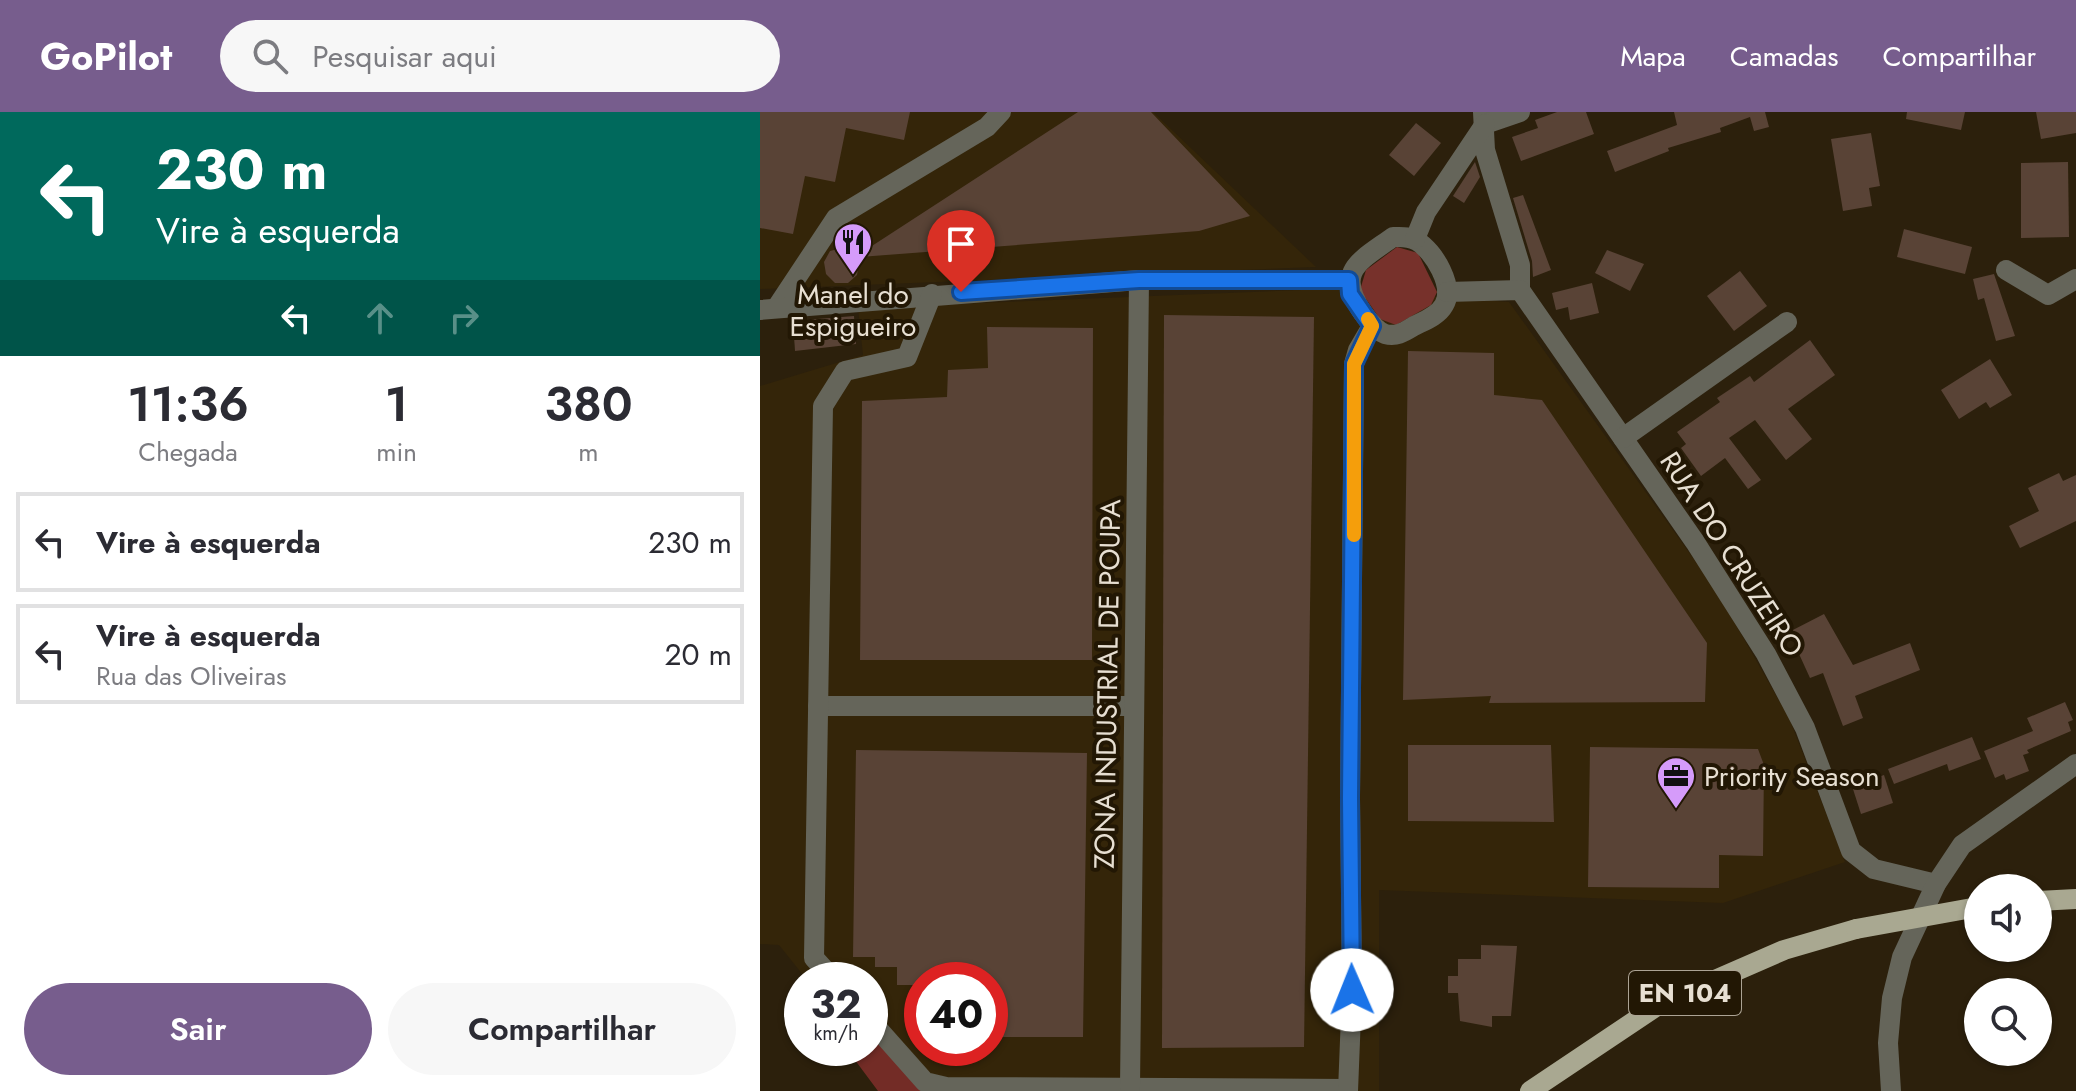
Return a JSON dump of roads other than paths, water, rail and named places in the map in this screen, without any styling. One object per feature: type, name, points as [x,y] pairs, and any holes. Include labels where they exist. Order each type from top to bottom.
[{"type":"main road","points":[[2052,900],[2076,899]]},
{"type":"main road","name":"EN 104","points":[[1530,1091],[1660,1004],[1784,950],[1856,929],[1964,909]]},
{"type":"street","points":[[769,308],[836,218],[987,127],[1001,112]]},
{"type":"street","points":[[1415,239],[1426,212],[1484,118],[1520,112]]},
{"type":"street","points":[[1447,292],[1520,290],[1520,265],[1485,150],[1484,118]]},
{"type":"street","points":[[1393,237],[1415,239],[1447,282],[1446,303],[1438,313],[1398,335],[1383,333],[1372,326],[1350,294],[1349,280],[1358,263],[1393,237]]},
{"type":"street","points":[[2006,270],[2048,295],[2076,279]]},
{"type":"street","points":[[769,308],[1139,280],[1349,280]]},
{"type":"street","name":"ZONA INDUSTRIAL DE POUPA","points":[[1130,1087],[1139,280]]},
{"type":"street","name":"RUA DO CRUZEIRO","points":[[1520,290],[1623,438],[1766,654],[1805,728],[1851,851],[1874,869],[1936,884]]},
{"type":"street","points":[[818,962],[814,958],[823,406],[845,371],[907,357],[932,294]]},
{"type":"street","points":[[1623,438],[1787,322]]},
{"type":"street","points":[[888,1040],[925,1082],[936,1085],[1348,1090],[1352,990],[1350,798],[1354,364],[1372,326]]},
{"type":"street","points":[[818,706],[1134,706]]},
{"type":"street","points":[[1891,1091],[1888,1043],[1892,998],[1902,957],[1936,884],[1962,845],[2076,764]]},
{"type":"place","name":"Manel do Espigueiro","points":[[853,276]]},
{"type":"place","name":"Priority Season","points":[[1676,810]]}]
